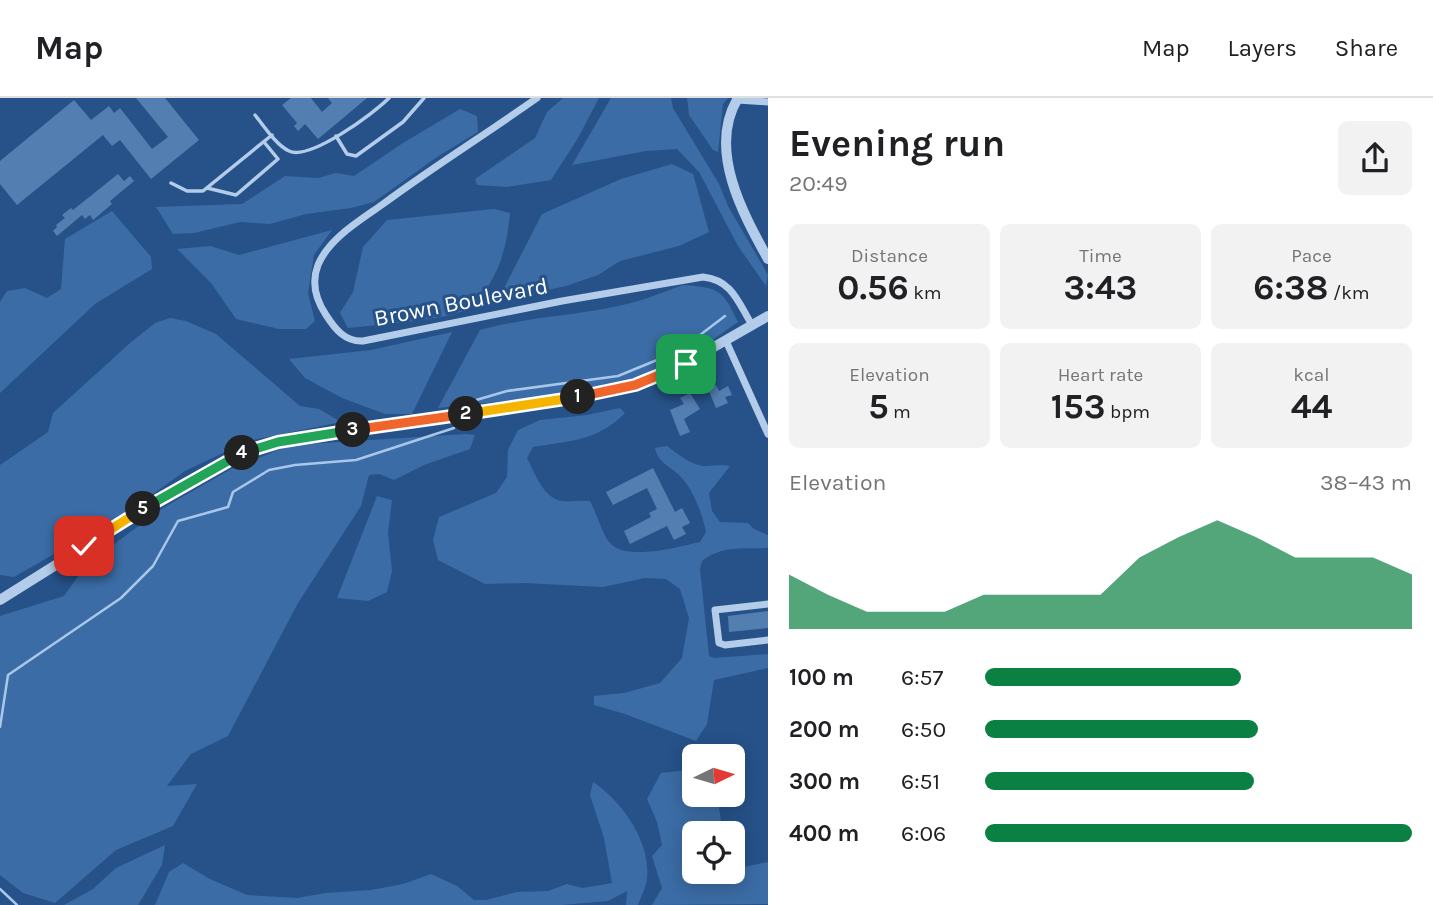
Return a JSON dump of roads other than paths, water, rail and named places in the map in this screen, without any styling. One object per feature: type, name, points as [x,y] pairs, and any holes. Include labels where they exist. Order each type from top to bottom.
[{"type":"street","name":"Brown Boulevard","points":[[537,98],[425,173],[356,224],[326,251],[314,277],[315,292],[332,325],[347,339],[363,341],[562,301],[703,277],[726,285],[752,325]]},
{"type":"street","points":[[768,99],[738,99],[727,129],[726,141],[729,168],[742,207],[768,260]]},
{"type":"street","points":[[0,600],[193,479],[254,448],[287,440],[622,389],[674,370],[768,316]]},
{"type":"street","points":[[726,341],[768,434]]},
{"type":"street","points":[[768,604],[715,610],[718,640],[722,645],[768,640]]},
{"type":"lane","points":[[255,115],[286,150],[296,154],[307,151],[374,113],[389,98]]},
{"type":"lane","points":[[335,136],[346,154],[356,156],[403,122],[425,98]]},
{"type":"lane","points":[[171,183],[187,191],[197,192],[206,188],[272,135]]},
{"type":"lane","points":[[206,188],[236,195],[278,159],[264,142]]},
{"type":"waterway","points":[[466,403],[507,391],[618,376],[679,351],[725,316]]},
{"type":"waterway","points":[[0,727],[8,675],[121,598],[153,566],[178,521],[228,507],[233,492],[269,470],[356,460],[454,428]]},
{"type":"waterway","points":[[0,889],[17,905]]}]
